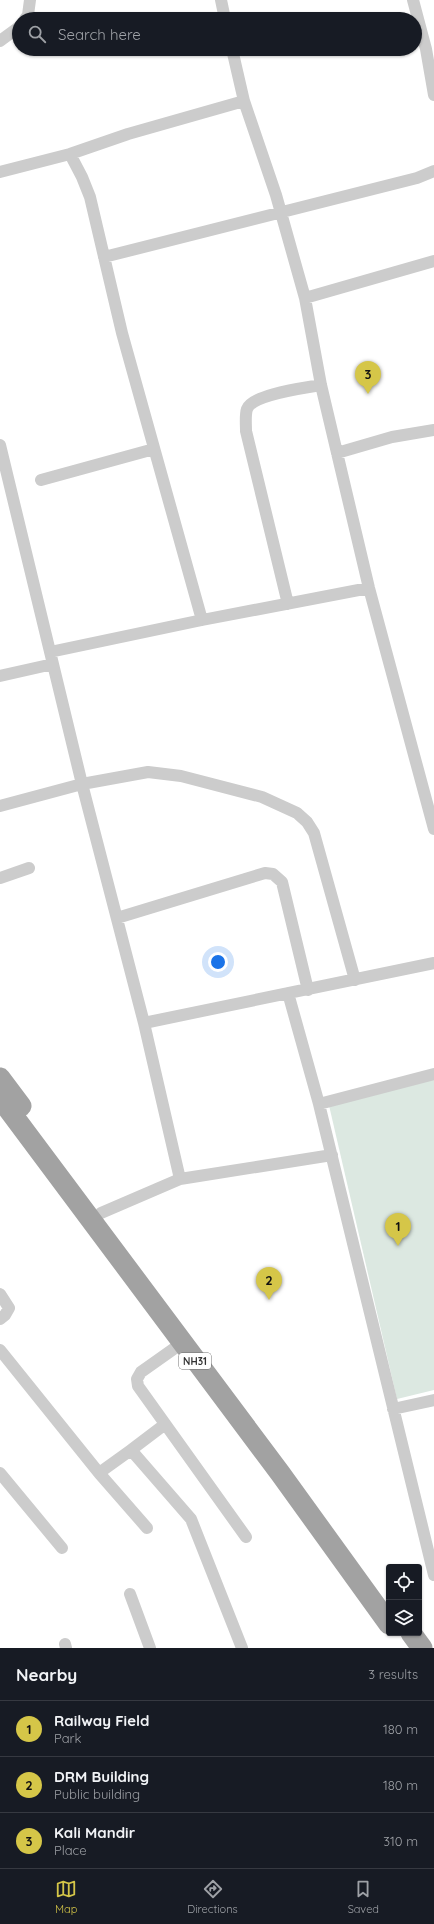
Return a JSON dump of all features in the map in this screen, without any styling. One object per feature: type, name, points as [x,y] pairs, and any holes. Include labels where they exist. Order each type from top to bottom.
[{"type":"highway","name":"NH31","points":[[0,1078],[203,1348],[388,1600]]},
{"type":"highway","name":"NH31","points":[[0,1098],[280,1473],[386,1620]]},
{"type":"highway","points":[[397,1636],[406,1648]]},
{"type":"highway","points":[[414,1636],[422,1648]]},
{"type":"street","points":[[28,12],[30,0]]},
{"type":"street","points":[[221,0],[224,12]]},
{"type":"street","points":[[413,0],[416,12]]},
{"type":"street","points":[[0,41],[12,32]]},
{"type":"street","points":[[422,34],[434,95]]},
{"type":"street","points":[[234,56],[244,101],[280,212],[305,298],[321,385],[369,588],[434,829]]},
{"type":"street","points":[[0,172],[70,154],[128,134],[244,101]]},
{"type":"street","points":[[70,154],[90,197],[122,333],[202,620]]},
{"type":"street","points":[[104,257],[417,178],[434,171]]},
{"type":"street","points":[[305,298],[434,261]]},
{"type":"street","points":[[288,604],[246,431],[247,408],[257,399],[321,385]]},
{"type":"street","points":[[337,453],[392,437],[434,430]]},
{"type":"street","points":[[0,445],[82,784],[144,1023],[180,1179]]},
{"type":"street","points":[[41,480],[154,449]]},
{"type":"street","points":[[0,676],[51,658],[202,620],[369,588]]},
{"type":"street","points":[[0,806],[82,784],[148,772],[181,776],[262,797],[297,813],[307,822],[314,833],[356,980]]},
{"type":"street","points":[[0,878],[29,868]]},
{"type":"street","points":[[117,918],[265,873],[273,874],[282,882],[308,990]]},
{"type":"street","points":[[144,1023],[434,963]]},
{"type":"street","points":[[288,993],[332,1155],[392,1410],[434,1575]]},
{"type":"street","points":[[319,1104],[434,1074]]},
{"type":"street","points":[[102,1213],[180,1179],[332,1155]]},
{"type":"street","points":[[0,1294],[9,1308],[5,1315],[0,1319]]},
{"type":"street","points":[[182,1343],[141,1372],[137,1379],[142,1394],[246,1537]]},
{"type":"street","points":[[0,1350],[99,1473],[147,1528]]},
{"type":"street","points":[[392,1410],[434,1400]]},
{"type":"street","points":[[99,1473],[164,1425]]},
{"type":"street","points":[[131,1450],[192,1519],[242,1648]]},
{"type":"street","points":[[1,1475],[62,1548]]},
{"type":"street","points":[[130,1594],[150,1648]]},
{"type":"shaded area","points":[[434,1078],[434,1390],[397,1399],[328,1101]]},
{"type":"place","name":"Kali Mandir","points":[[368,394]]},
{"type":"place","name":"Railway Field","points":[[398,1246]]},
{"type":"place","name":"DRM Building","points":[[269,1300]]}]
